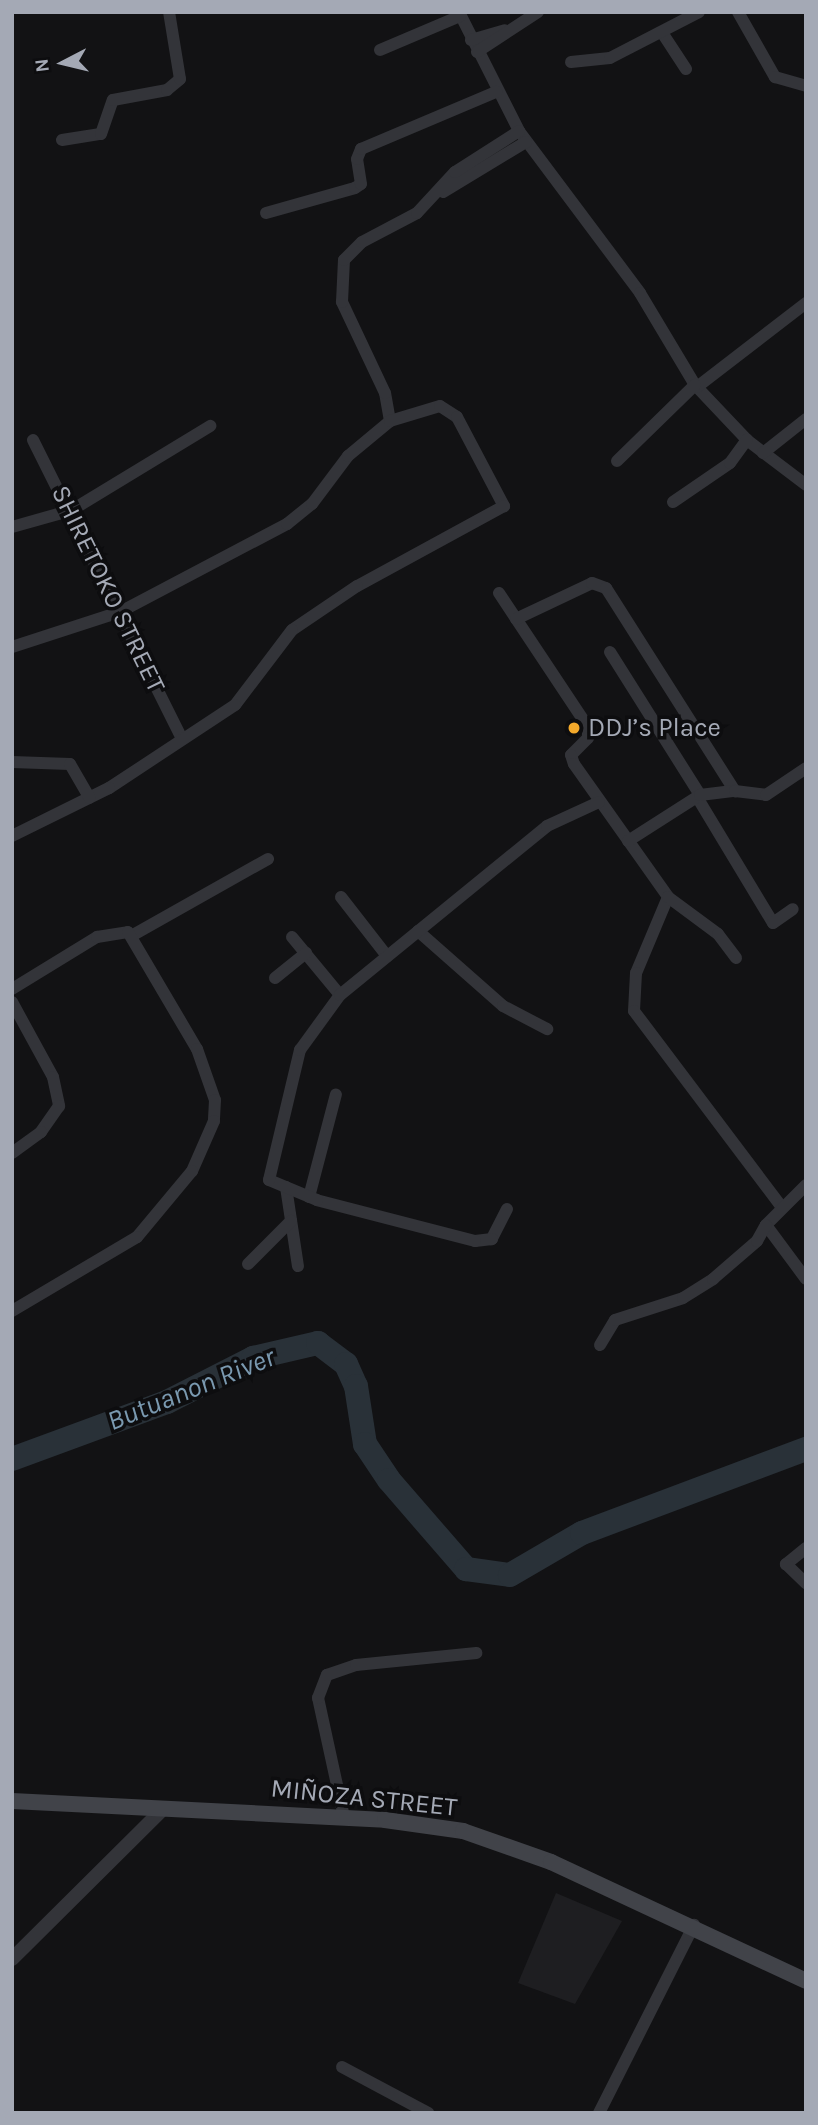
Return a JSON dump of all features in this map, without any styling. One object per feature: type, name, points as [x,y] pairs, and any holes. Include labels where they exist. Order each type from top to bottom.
[{"type":"main road","name":"MIÑOZA STREET","points":[[12,1801],[161,1811],[344,1817],[425,1824],[473,1835],[551,1862],[694,1925],[806,1981]]},
{"type":"street","points":[[62,140],[101,134],[113,100],[167,90],[180,79],[182,61],[169,12]]},
{"type":"street","points":[[474,46],[538,12]]},
{"type":"street","points":[[571,62],[610,58],[663,34],[699,12]]},
{"type":"street","points":[[738,12],[775,77],[806,86]]},
{"type":"street","points":[[380,50],[460,14],[496,92],[522,137],[640,293],[696,386],[747,440],[806,485]]},
{"type":"street","points":[[663,34],[686,69]]},
{"type":"street","points":[[266,213],[355,188],[361,184],[357,159],[361,149],[496,92]]},
{"type":"street","points":[[390,421],[385,393],[345,310],[341,274],[352,251],[401,224],[436,195],[455,172],[522,137]]},
{"type":"street","points":[[617,461],[696,386],[806,303]]},
{"type":"street","points":[[12,646],[120,612],[301,515],[348,456],[390,421],[446,406],[504,506],[357,586],[292,631],[235,705],[90,798],[12,836]]},
{"type":"street","points":[[763,453],[806,419]]},
{"type":"street","points":[[12,527],[72,510],[210,426]]},
{"type":"street","name":"SHIRETOKO STREET","points":[[33,440],[72,510],[182,739]]},
{"type":"street","points":[[673,502],[730,463],[747,440]]},
{"type":"street","points":[[516,619],[592,583],[606,587],[735,791]]},
{"type":"street","points":[[499,593],[588,727],[589,738],[571,755],[599,802],[668,897],[718,934],[736,958]]},
{"type":"street","points":[[610,652],[750,877],[773,923],[793,909]]},
{"type":"street","points":[[12,762],[70,764],[90,798]]},
{"type":"street","points":[[628,841],[699,796],[735,791],[765,795],[805,770]]},
{"type":"street","points":[[507,1209],[492,1239],[475,1241],[309,1197],[269,1180],[300,1050],[340,995],[547,826],[599,802]]},
{"type":"street","points":[[12,989],[97,937],[117,931],[133,935],[268,859]]},
{"type":"street","points":[[341,897],[387,956]]},
{"type":"street","points":[[668,897],[636,973],[634,1011],[781,1206]]},
{"type":"street","points":[[418,931],[503,1006],[547,1028]]},
{"type":"street","points":[[12,1311],[137,1237],[192,1171],[214,1121],[207,1071],[133,935]]},
{"type":"street","points":[[292,937],[340,995]]},
{"type":"street","points":[[275,978],[306,953]]},
{"type":"street","points":[[12,1002],[53,1077],[59,1106],[41,1132],[12,1153]]},
{"type":"street","points":[[309,1197],[336,1094]]},
{"type":"street","points":[[600,1345],[615,1320],[682,1298],[713,1279],[757,1241],[781,1206],[806,1185]]},
{"type":"street","points":[[286,1187],[298,1266]]},
{"type":"street","points":[[248,1264],[291,1221]]},
{"type":"street","points":[[766,1225],[806,1279]]},
{"type":"street","points":[[806,1548],[786,1564],[806,1583]]},
{"type":"street","points":[[344,1817],[318,1698],[327,1675],[356,1665],[476,1653]]},
{"type":"street","points":[[12,1959],[161,1811]]},
{"type":"street","points":[[598,2113],[694,1925]]},
{"type":"street","points":[[342,2067],[428,2111]]},
{"type":"shaded area","points":[[556,1893],[622,1921],[575,2004],[518,1983]]},
{"type":"waterway","name":"Butuanon River","points":[[12,1459],[167,1402],[253,1358],[318,1343],[346,1364],[356,1386],[365,1444],[389,1480],[466,1569],[510,1575],[582,1533],[806,1449]]},
{"type":"place","name":"DDJ’s Place","points":[[574,728]]}]
